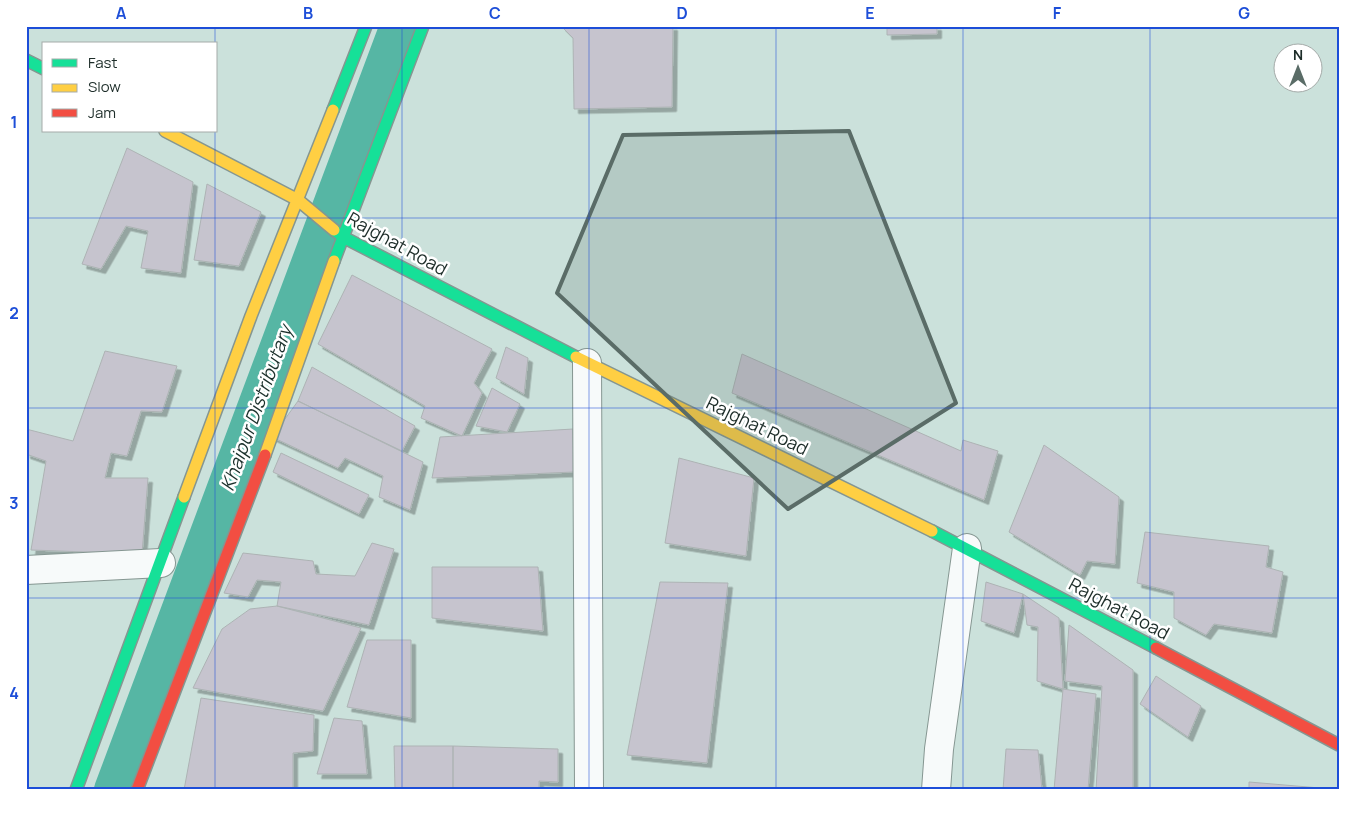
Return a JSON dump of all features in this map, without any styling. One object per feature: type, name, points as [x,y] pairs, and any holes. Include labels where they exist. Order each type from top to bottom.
[{"type":"street","points":[[76,790],[251,316],[366,26]]},
{"type":"street","points":[[137,790],[272,437],[343,237],[423,26]]},
{"type":"street","points":[[26,60],[42,68]]},
{"type":"street","name":"Rajghat Road","points":[[167,132],[298,200],[343,237],[587,363],[967,548],[1339,745]]},
{"type":"street","points":[[587,363],[589,790]]},
{"type":"street","points":[[936,790],[939,750],[967,548]]},
{"type":"street","points":[[26,570],[161,563]]},
{"type":"highlighted area","points":[[849,131],[956,403],[788,509],[557,293],[623,135]]},
{"type":"building","points":[[561,26],[673,26],[672,107],[574,109],[573,38]]},
{"type":"building","points":[[887,26],[937,26],[937,34],[887,35]]},
{"type":"building","points":[[127,148],[193,182],[181,273],[141,268],[148,231],[126,226],[101,269],[82,264]]},
{"type":"building","points":[[207,184],[261,212],[239,266],[194,260]]},
{"type":"building","points":[[352,275],[492,349],[474,383],[482,393],[462,436],[421,418],[425,406],[318,344]]},
{"type":"building","points":[[506,347],[528,358],[524,394],[496,378]]},
{"type":"building","points":[[105,351],[177,366],[162,412],[141,411],[127,456],[111,453],[105,478],[148,478],[142,554],[31,550],[46,461],[26,454],[26,429],[73,441]]},
{"type":"building","points":[[742,354],[961,451],[963,440],[998,451],[984,500],[732,393]]},
{"type":"building","points":[[312,367],[415,426],[402,451],[298,401]]},
{"type":"building","points":[[492,388],[520,404],[507,432],[476,426]]},
{"type":"building","points":[[298,401],[423,462],[410,510],[379,497],[383,476],[345,458],[338,468],[272,437]]},
{"type":"building","points":[[573,429],[574,472],[432,478],[440,437]]},
{"type":"building","points":[[1044,445],[1119,497],[1115,564],[1087,561],[1080,575],[1009,532]]},
{"type":"building","points":[[281,453],[369,495],[359,514],[273,472]]},
{"type":"building","points":[[679,458],[754,478],[746,556],[665,543]]},
{"type":"building","points":[[1145,532],[1269,546],[1266,567],[1283,572],[1272,633],[1214,624],[1206,635],[1174,618],[1174,592],[1137,583]]},
{"type":"building","points":[[372,543],[394,549],[369,625],[277,606],[281,582],[257,580],[248,597],[224,593],[243,553],[313,561],[316,574],[355,576]]},
{"type":"building","points":[[432,567],[538,567],[543,631],[432,618]]},
{"type":"building","points":[[660,582],[728,583],[707,763],[627,755]]},
{"type":"building","points":[[986,582],[1023,594],[1014,633],[981,621]]},
{"type":"building","points":[[1023,594],[1059,618],[1063,689],[1037,681],[1038,627],[1027,625]]},
{"type":"building","points":[[277,606],[361,628],[323,711],[193,688],[222,629],[250,609]]},
{"type":"building","points":[[1069,625],[1133,670],[1133,790],[1096,790],[1102,686],[1065,681]]},
{"type":"building","points":[[367,640],[411,640],[411,718],[347,707]]},
{"type":"building","points":[[1156,676],[1201,706],[1188,737],[1140,704]]},
{"type":"building","points":[[1063,689],[1096,694],[1088,790],[1054,790]]},
{"type":"building","points":[[201,698],[314,715],[313,751],[293,753],[293,790],[184,790]]},
{"type":"building","points":[[334,718],[362,721],[367,774],[317,774]]},
{"type":"building","points":[[394,746],[453,746],[453,790],[395,790]]},
{"type":"building","points":[[453,746],[558,749],[558,782],[539,781],[539,790],[453,790]]},
{"type":"building","points":[[1006,749],[1038,750],[1042,790],[1003,790]]},
{"type":"building","points":[[1249,782],[1320,788],[1320,790],[1249,790]]},
{"type":"waterway","name":"Khaipur Distributary","points":[[113,790],[399,26]]},
{"type":"traffic: fast","points":[[333,110],[366,26]]},
{"type":"traffic: fast","points":[[334,261],[423,26]]},
{"type":"traffic: fast","points":[[26,60],[42,68]]},
{"type":"traffic: fast","points":[[334,230],[343,237],[576,357]]},
{"type":"traffic: fast","points":[[76,790],[184,497]]},
{"type":"traffic: fast","points":[[932,531],[1156,648]]},
{"type":"traffic: slow","points":[[184,497],[251,316],[333,110]]},
{"type":"traffic: slow","points":[[167,132],[298,200],[334,230]]},
{"type":"traffic: slow","points":[[265,455],[334,261]]},
{"type":"traffic: slow","points":[[576,357],[932,531]]},
{"type":"traffic: jam","points":[[137,790],[265,455]]},
{"type":"traffic: jam","points":[[1156,648],[1339,745]]}]
